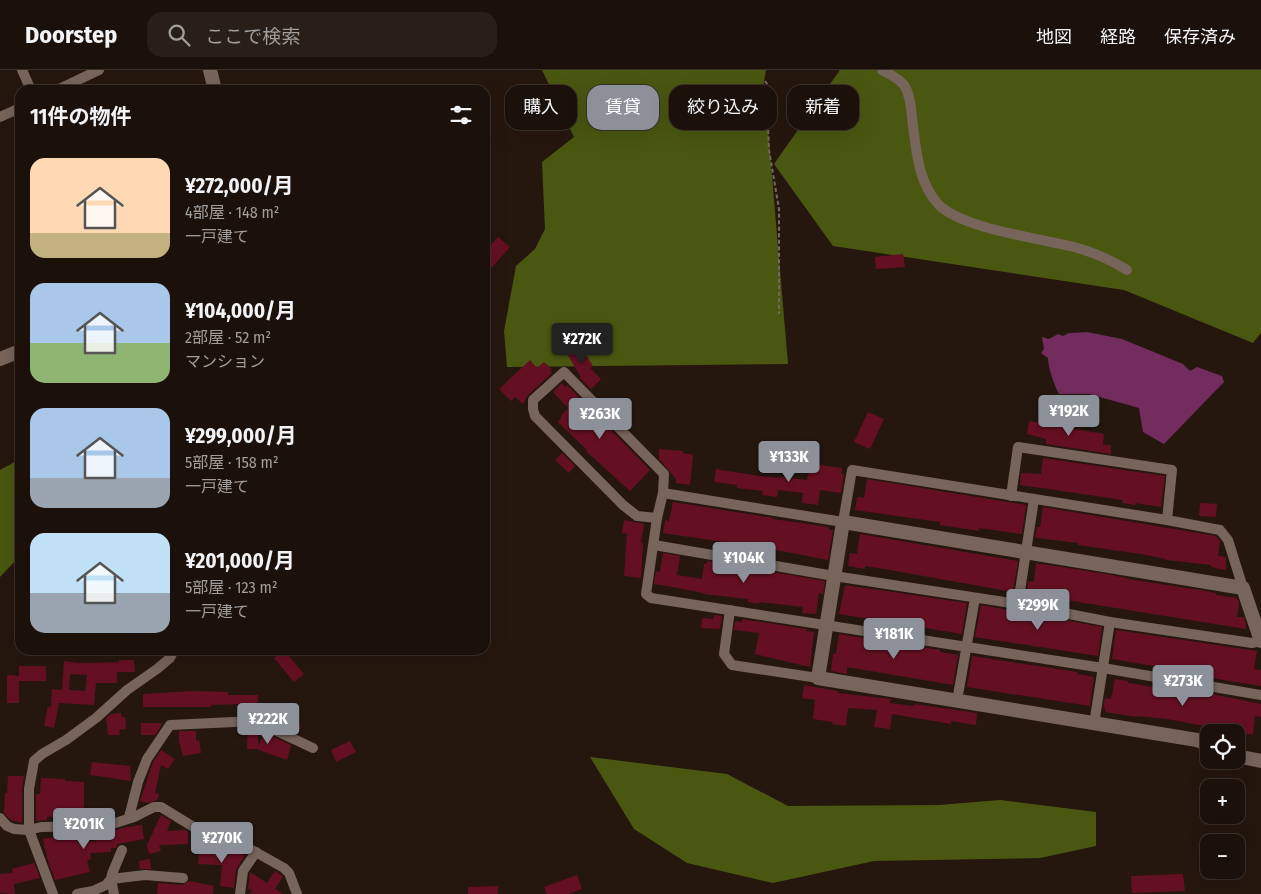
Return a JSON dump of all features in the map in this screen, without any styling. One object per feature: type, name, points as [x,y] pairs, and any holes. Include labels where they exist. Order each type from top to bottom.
[{"type":"street","points":[[22,70],[29,85]]},
{"type":"street","points":[[68,85],[99,70]]},
{"type":"street","points":[[210,70],[214,85]]},
{"type":"street","points":[[882,70],[895,77],[904,85],[910,103],[918,162],[925,185],[938,204],[956,217],[973,224],[1076,248],[1112,261],[1127,270]]},
{"type":"street","points":[[0,117],[15,110]]},
{"type":"street","points":[[0,359],[15,353]]},
{"type":"street","points":[[657,518],[637,516],[623,506],[535,416],[533,400],[564,372],[664,474],[663,493],[657,518],[646,594],[651,598],[1103,668],[1261,695]]},
{"type":"street","points":[[1011,496],[1018,447],[1172,470],[1167,520]]},
{"type":"street","points":[[654,545],[834,576],[1018,604],[1110,622],[1252,642],[1261,641],[1228,540],[1220,530],[852,470],[843,522],[834,576],[826,624],[818,678]]},
{"type":"street","points":[[663,493],[1243,588]]},
{"type":"street","points":[[1018,604],[1034,499]]},
{"type":"street","points":[[957,701],[976,598]]},
{"type":"street","points":[[730,610],[724,654],[732,665],[1200,741]]},
{"type":"street","points":[[1094,724],[1110,622]]},
{"type":"street","points":[[53,894],[29,830],[29,789],[34,760],[96,718],[127,690],[164,664],[172,655]]},
{"type":"street","points":[[129,818],[138,782],[147,759],[170,725],[255,721],[313,748]]},
{"type":"street","points":[[1245,758],[1261,761]]},
{"type":"street","points":[[0,818],[7,826],[14,829],[29,830],[41,827],[109,825],[154,806],[161,807],[218,842],[256,852],[284,868],[289,873],[294,892]]},
{"type":"street","points":[[114,894],[111,880],[112,874],[122,850]]},
{"type":"street","points":[[240,894],[243,871],[256,852]]},
{"type":"street","points":[[77,894],[93,891],[106,885],[111,880],[145,875],[183,878]]},
{"type":"path","points":[[765,81],[773,92],[768,125],[769,150],[779,208],[779,314]]},
{"type":"green space","points":[[542,70],[766,70],[764,85],[669,85],[669,130],[768,130],[788,364],[507,367],[504,331],[516,266],[535,249],[545,229],[542,162],[574,137],[571,130],[577,130],[577,85],[549,85]]},
{"type":"green space","points":[[840,70],[1261,70],[1261,333],[1253,343],[1124,290],[833,246],[774,164],[798,130],[859,130],[859,85],[829,85]]},
{"type":"green space","points":[[15,462],[15,561],[0,577],[0,470]]},
{"type":"green space","points":[[590,757],[727,774],[788,806],[939,805],[1000,800],[1096,812],[1096,846],[1040,858],[874,861],[773,883],[687,863],[634,829]]},
{"type":"shaded area","points":[[1087,332],[1122,339],[1183,364],[1190,371],[1197,367],[1222,376],[1224,382],[1164,444],[1143,432],[1139,408],[1089,394],[1059,394],[1048,358],[1041,353],[1044,349],[1042,337],[1049,339],[1058,334],[1063,336],[1069,333]]},
{"type":"building","points":[[498,237],[510,247],[490,269],[490,246]]},
{"type":"building","points":[[903,254],[905,267],[876,269],[875,257]]},
{"type":"building","points":[[561,340],[573,351],[581,347],[593,366],[590,368],[601,379],[591,389],[580,378],[559,341]]},
{"type":"building","points":[[530,360],[537,368],[544,362],[552,369],[550,371],[552,373],[528,395],[523,404],[515,397],[511,401],[499,389]]},
{"type":"building","points":[[562,383],[565,387],[567,385],[650,470],[630,491],[586,451],[558,422],[568,408],[553,392]]},
{"type":"building","points":[[868,412],[884,419],[870,449],[854,442]]},
{"type":"building","points":[[1029,421],[1104,434],[1103,445],[1111,445],[1111,454],[1046,444],[1046,439],[1027,434]]},
{"type":"building","points":[[659,449],[683,451],[683,453],[693,455],[690,485],[676,483],[676,479],[659,459]]},
{"type":"building","points":[[562,453],[575,466],[569,473],[555,460]]},
{"type":"building","points":[[1043,458],[1165,476],[1161,507],[1122,503],[1123,500],[1020,485],[1021,473],[1041,474]]},
{"type":"building","points":[[810,464],[842,468],[841,474],[844,475],[841,493],[820,490],[818,505],[802,503],[803,493],[778,490],[777,497],[762,495],[763,491],[737,488],[737,485],[714,482],[716,469],[759,476],[807,480]]},
{"type":"building","points":[[867,479],[1026,505],[1022,534],[979,528],[979,531],[940,525],[940,522],[855,510],[857,497],[864,498]]},
{"type":"building","points":[[673,502],[829,527],[829,530],[833,530],[828,560],[771,549],[663,533],[665,520],[669,521]]},
{"type":"building","points":[[1200,503],[1217,504],[1216,517],[1199,516]]},
{"type":"building","points":[[1043,507],[1216,536],[1220,541],[1218,556],[1226,557],[1226,570],[1211,567],[1211,565],[1166,560],[1141,554],[1078,545],[1078,543],[1037,538],[1035,536],[1037,527],[1040,527]]},
{"type":"building","points":[[624,520],[644,524],[641,543],[643,543],[641,578],[624,576],[627,534],[622,533]]},
{"type":"building","points":[[860,534],[1018,561],[1013,592],[865,566],[865,569],[848,566],[850,553],[857,554]]},
{"type":"building","points":[[663,553],[680,556],[677,575],[702,579],[704,564],[707,564],[707,561],[825,581],[823,594],[819,593],[816,614],[802,613],[803,607],[759,602],[759,604],[748,602],[748,599],[703,594],[654,584],[656,571],[660,572]]},
{"type":"building","points":[[1036,563],[1200,590],[1216,593],[1216,595],[1237,598],[1239,603],[1237,617],[1244,617],[1246,629],[1066,600],[1067,598],[1027,594],[1028,581],[1034,582]]},
{"type":"building","points":[[845,585],[967,603],[962,634],[839,614]]},
{"type":"building","points":[[981,605],[1102,627],[1098,656],[975,637]]},
{"type":"building","points":[[714,615],[722,616],[720,629],[701,628],[702,618],[713,619]]},
{"type":"building","points":[[742,619],[807,629],[806,631],[814,632],[810,667],[755,654],[759,633],[734,630],[735,621],[742,622]]},
{"type":"building","points":[[1116,630],[1257,651],[1254,669],[1261,670],[1261,686],[1112,659]]},
{"type":"building","points":[[839,634],[940,650],[940,652],[958,655],[953,685],[847,667],[847,674],[831,671],[833,654],[836,654]]},
{"type":"building","points":[[278,655],[288,655],[304,674],[294,682],[274,658]]},
{"type":"building","points":[[972,656],[1078,672],[1077,674],[1094,677],[1090,706],[967,687]]},
{"type":"building","points":[[119,660],[134,660],[135,672],[117,672],[117,683],[96,683],[94,705],[59,703],[54,728],[44,726],[48,706],[51,707],[52,689],[62,690],[64,661],[81,663],[119,662]],"holes":[[[70,674],[87,675],[85,691],[69,690]]]},
{"type":"building","points":[[19,666],[46,666],[46,681],[19,681]]},
{"type":"building","points":[[7,675],[19,676],[19,703],[7,703]]},
{"type":"building","points":[[1115,679],[1128,681],[1128,683],[1173,690],[1173,687],[1194,693],[1207,693],[1261,704],[1261,717],[1255,716],[1253,735],[1245,734],[1245,724],[1200,725],[1167,719],[1105,712],[1105,708],[1103,708],[1105,698],[1111,699]]},
{"type":"building","points":[[804,685],[838,691],[838,693],[891,699],[890,703],[914,706],[914,704],[977,713],[976,725],[951,721],[951,724],[892,714],[890,729],[874,727],[877,710],[848,708],[846,726],[832,724],[833,722],[813,719],[815,700],[802,698]]},
{"type":"building","points":[[193,691],[228,692],[228,695],[258,695],[258,710],[242,710],[242,704],[211,705],[211,707],[143,707],[143,694]]},
{"type":"building","points":[[278,712],[301,726],[297,733],[272,721]]},
{"type":"building","points":[[121,713],[122,717],[125,717],[126,729],[119,730],[120,735],[108,735],[106,718],[111,714]]},
{"type":"building","points":[[141,723],[161,723],[161,726],[155,735],[141,735]]},
{"type":"building","points":[[248,728],[258,730],[258,746],[265,733],[291,745],[287,760],[256,749],[247,749]]},
{"type":"building","points":[[179,731],[196,731],[196,741],[199,740],[201,753],[183,756],[179,741]]},
{"type":"building","points":[[350,741],[356,752],[336,762],[331,750]]},
{"type":"building","points":[[161,750],[175,759],[168,769],[161,765],[155,793],[159,794],[157,800],[148,803],[140,801],[153,762]]},
{"type":"building","points":[[92,762],[130,766],[131,781],[90,775]]},
{"type":"building","points":[[8,776],[24,776],[22,823],[11,820],[4,813]]},
{"type":"building","points":[[41,778],[84,782],[84,815],[47,817],[47,820],[36,821],[36,794],[40,794]]},
{"type":"building","points":[[161,815],[171,821],[167,831],[186,830],[188,832],[188,844],[159,845],[161,851],[149,854],[147,845]]},
{"type":"building","points":[[142,825],[144,839],[117,844],[116,848],[111,848],[111,852],[90,853],[91,859],[87,860],[90,872],[55,880],[43,839],[76,834],[78,843],[96,841],[96,833]]},
{"type":"building","points":[[199,848],[219,849],[245,855],[236,870],[234,888],[220,886],[222,865],[198,864]]},
{"type":"building","points":[[150,859],[151,869],[140,869],[139,861]]},
{"type":"building","points":[[34,863],[40,878],[14,884],[15,894],[0,893],[0,874],[13,873],[12,869]]},
{"type":"building","points":[[275,871],[283,876],[275,889],[283,894],[250,894],[252,890],[248,889],[250,872],[267,883]]},
{"type":"building","points":[[1183,874],[1185,891],[1132,893],[1131,876]]},
{"type":"building","points":[[577,875],[582,889],[568,894],[547,894],[544,887]]},
{"type":"building","points":[[189,881],[214,886],[213,894],[157,894],[158,883],[182,885]]},
{"type":"building","points":[[498,886],[498,894],[468,894],[468,887]]}]
